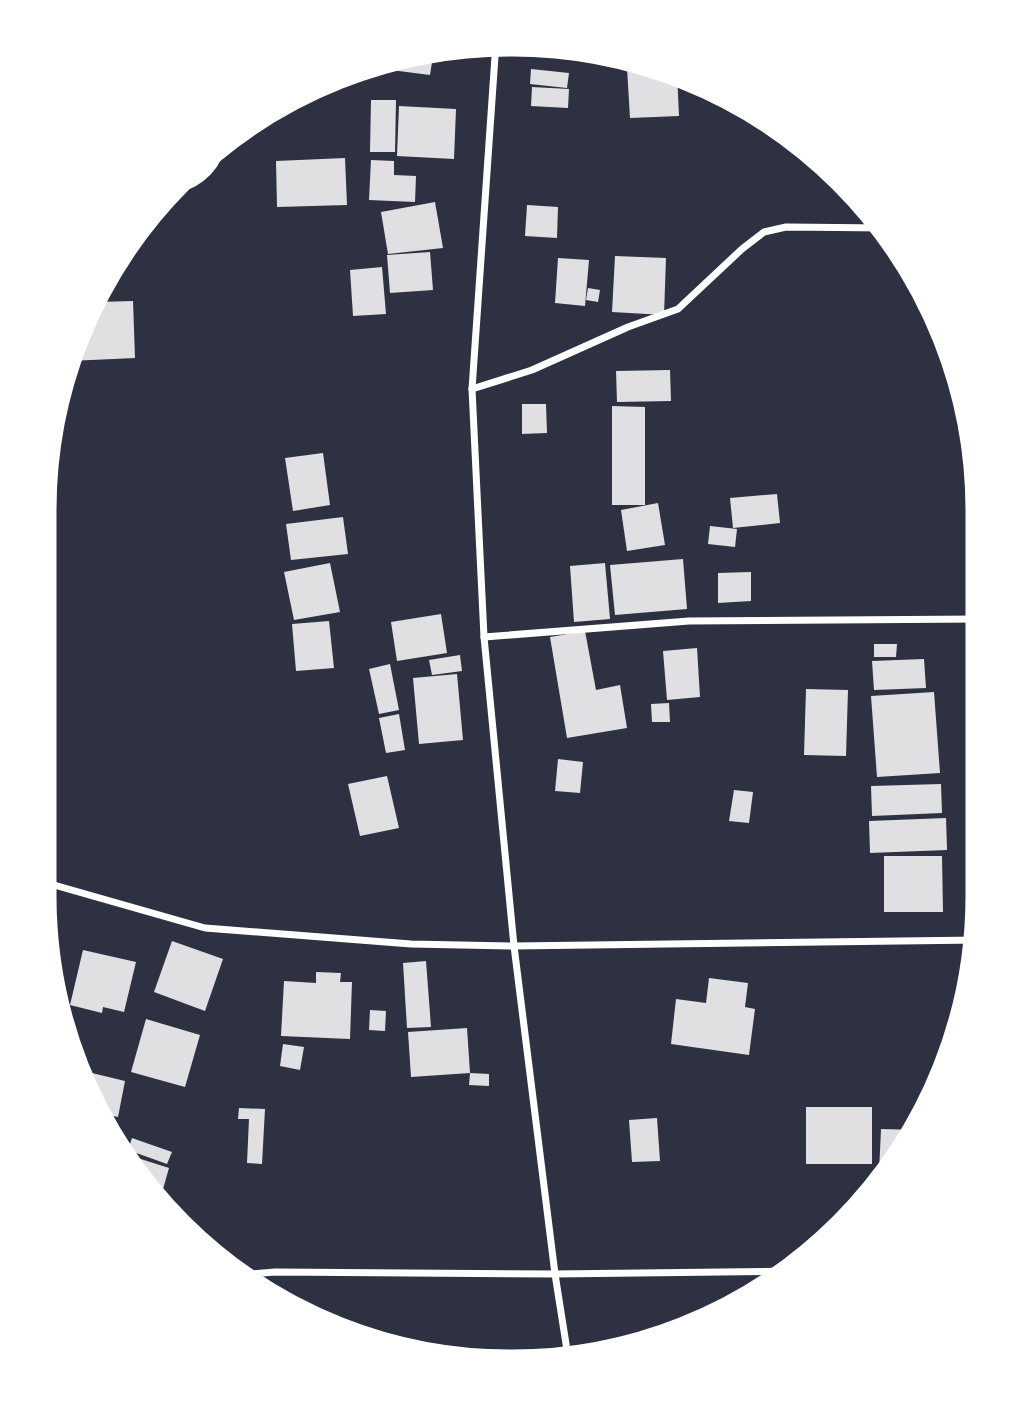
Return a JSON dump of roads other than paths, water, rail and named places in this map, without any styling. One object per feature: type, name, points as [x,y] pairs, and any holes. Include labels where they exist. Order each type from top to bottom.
[{"type":"street","points":[[495,53],[472,389],[484,637],[514,946],[567,1351]]},
{"type":"street","points":[[190,184],[204,178],[217,160]]},
{"type":"street","points":[[472,389],[532,370],[628,327],[678,309],[764,232],[786,227],[872,228]]},
{"type":"street","points":[[484,637],[689,621],[970,618]]},
{"type":"street","points":[[52,884],[205,928],[411,944],[514,946],[968,940]]},
{"type":"street","points":[[252,1274],[774,1271]]}]
